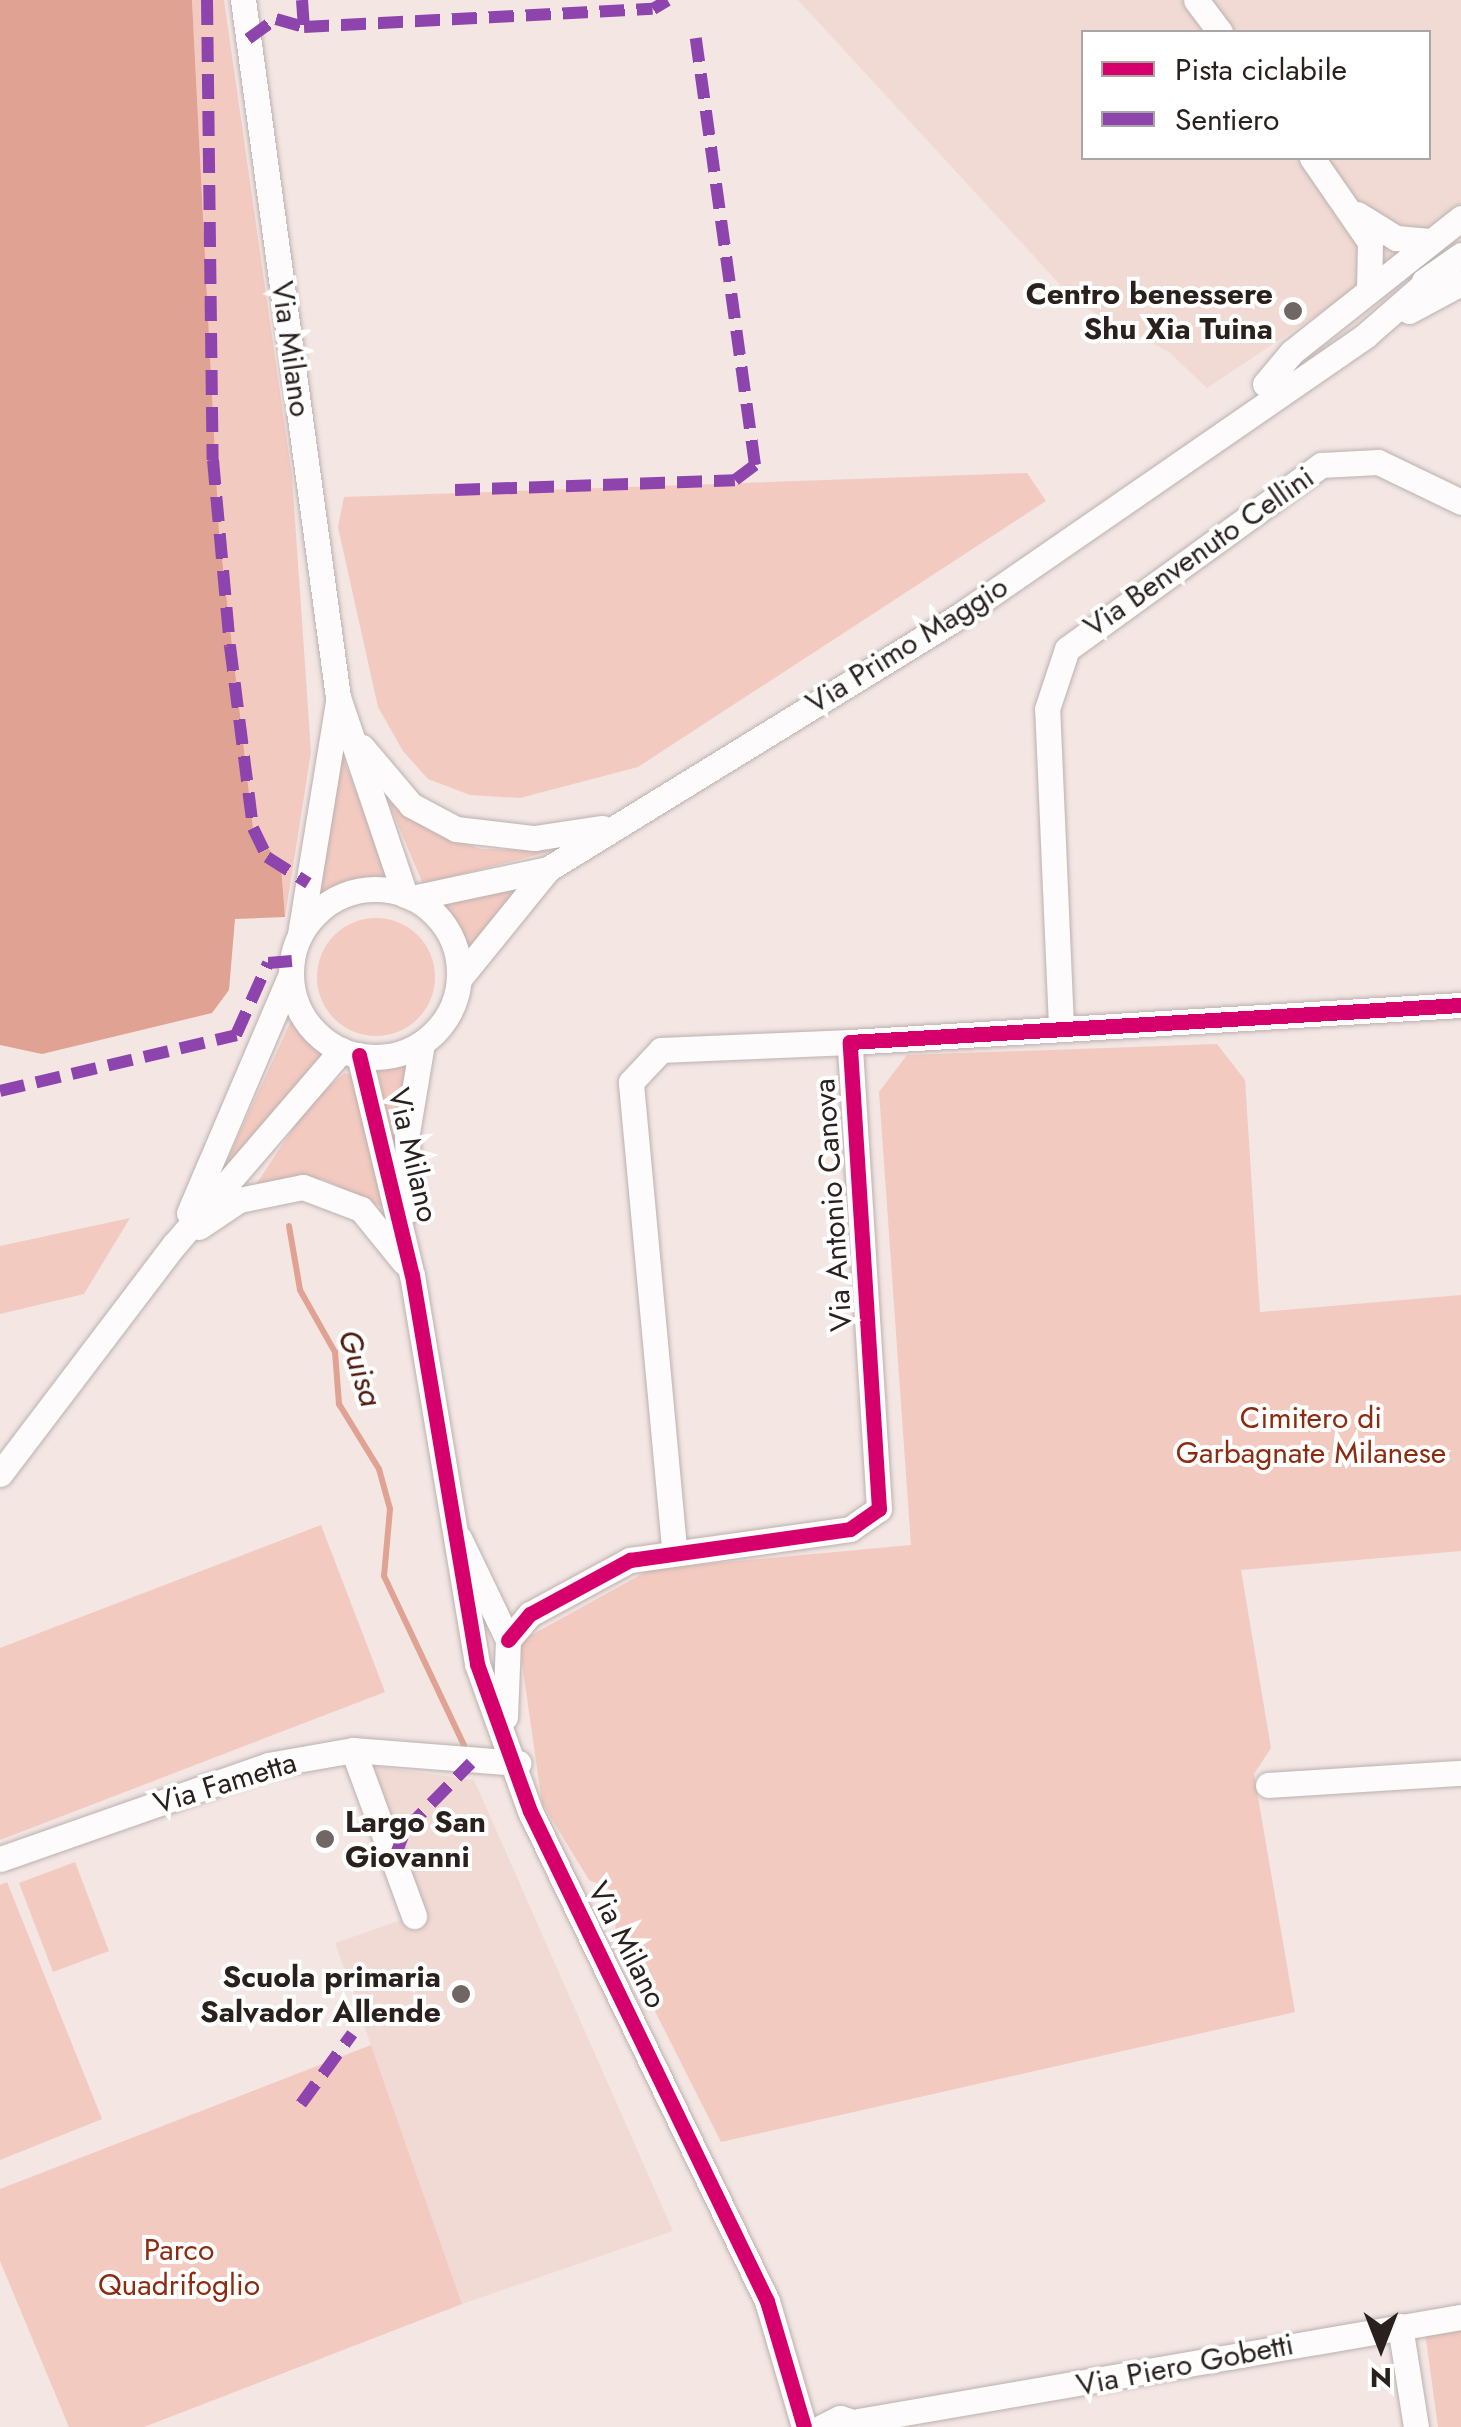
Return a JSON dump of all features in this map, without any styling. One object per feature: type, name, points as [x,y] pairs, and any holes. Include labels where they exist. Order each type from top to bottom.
[{"type":"street","name":"Via Milano","points":[[243,0],[338,697],[408,896]]},
{"type":"street","points":[[1196,0],[1218,30]]},
{"type":"street","points":[[1313,160],[1350,209],[1375,259],[1369,288]]},
{"type":"street","points":[[1350,209],[1396,238],[1430,241]]},
{"type":"street","name":"Via Primo Maggio","points":[[1189,451],[1369,288],[1461,218]]},
{"type":"street","name":"Via Primo Maggio","points":[[459,979],[548,869],[965,612],[1189,451],[1449,278],[1461,255]]},
{"type":"street","name":"Via Primo Maggio","points":[[1266,384],[1449,278]]},
{"type":"street","name":"Via Benvenuto Cellini","points":[[1060,1026],[1047,709],[1067,649],[1322,465],[1356,459],[1461,502]]},
{"type":"street","name":"Via Milano","points":[[300,937],[338,697]]},
{"type":"street","name":"Via Primo Maggio","points":[[338,697],[381,775],[442,824],[534,838],[615,826]]},
{"type":"street","name":"Via Primo Maggio","points":[[408,896],[548,869]]},
{"type":"street","points":[[0,1474],[174,1245],[350,1052],[422,1043],[444,1022],[459,979],[448,931],[408,896],[344,896],[300,937],[292,973],[174,1245]]},
{"type":"street","points":[[292,973],[305,1019],[350,1052]]},
{"type":"street","name":"Via Antonio Canova","points":[[674,1547],[631,1082],[661,1050],[1461,1005]]},
{"type":"street","name":"Via Antonio Canova","points":[[508,1640],[530,1614],[630,1560],[674,1547],[850,1528],[879,1509],[850,1042]]},
{"type":"street","name":"Via Milano","points":[[422,1043],[407,1133],[412,1275],[465,1620],[515,1754],[530,1810],[732,2220],[804,2427]]},
{"type":"street","name":"Via Milano","points":[[350,1052],[412,1275]]},
{"type":"street","points":[[174,1245],[239,1200],[303,1187],[360,1209],[412,1275]]},
{"type":"street","name":"Via Milano","points":[[446,1506],[508,1640],[515,1754]]},
{"type":"street","points":[[492,1606],[530,1614]]},
{"type":"street","points":[[465,1620],[484,1637],[508,1640]]},
{"type":"street","points":[[353,1750],[414,1916]]},
{"type":"street","name":"Via Fametta","points":[[0,1859],[238,1772],[353,1750],[515,1754]]},
{"type":"street","points":[[1268,1785],[1461,1773]]},
{"type":"street","name":"Via Piero Gobetti","points":[[822,2427],[969,2408],[1461,2317]]},
{"type":"street","points":[[1400,2326],[1416,2427]]},
{"type":"street","name":"Via Milano","points":[[796,2396],[822,2427]]},
{"type":"street","name":"Via Piero Gobetti","points":[[941,2427],[969,2408]]},
{"type":"shaded area","points":[[0,0],[192,0],[219,532],[253,828],[281,865],[285,917],[235,919],[229,990],[212,1013],[42,1054],[0,1045]]},
{"type":"shaded area","points":[[798,0],[1461,0],[1461,219],[1207,388],[1169,352],[1077,303]]},
{"type":"shaded area","name":"Scuola primaria Salvador Allende","points":[[372,1766],[474,1780],[673,2231],[462,2304],[335,1943],[427,1911]]},
{"type":"green space","points":[[192,0],[224,0],[292,476],[311,752],[285,917],[281,865],[253,828],[219,532]]},
{"type":"green space","points":[[1027,473],[1046,501],[638,767],[520,798],[470,795],[428,779],[403,751],[378,707],[338,527],[344,497]]},
{"type":"green space","points":[[340,751],[394,883],[352,884],[316,905]]},
{"type":"green space","points":[[388,801],[433,832],[481,849],[552,851],[423,884]]},
{"type":"green space","points":[[516,885],[519,890],[469,952],[442,903]]},
{"type":"green space","points":[[376,918],[409,928],[425,944],[435,977],[425,1010],[409,1026],[376,1036],[343,1026],[327,1010],[317,977],[327,944],[343,928]]},
{"type":"green space","points":[[291,1021],[323,1054],[230,1165],[228,1158]]},
{"type":"green space","name":"Cimitero di Garbagnate Milanese","points":[[1217,1044],[1245,1080],[1260,1312],[1461,1295],[1461,1551],[1241,1570],[1271,1748],[1254,1774],[1295,2012],[721,2142],[615,1932],[618,1893],[589,1880],[542,1803],[519,1642],[651,1569],[911,1545],[879,1092],[907,1055]]},
{"type":"green space","points":[[409,1063],[397,1165],[378,1071]]},
{"type":"green space","points":[[345,1073],[354,1076],[383,1208],[322,1179],[255,1186],[309,1104]]},
{"type":"green space","points":[[130,1218],[84,1294],[0,1314],[0,1246]]},
{"type":"green space","points":[[321,1525],[385,1692],[0,1840],[0,1648]]},
{"type":"green space","points":[[75,1862],[109,1951],[53,1972],[19,1883]]},
{"type":"green space","points":[[7,1882],[102,2119],[0,2160],[0,1885]]},
{"type":"green space","name":"Parco Quadrifoglio","points":[[371,2045],[462,2304],[144,2427],[69,2427],[0,2261],[0,2189]]},
{"type":"green space","points":[[1461,2328],[1461,2427],[1438,2427],[1425,2332]]},
{"type":"waterway","name":"Guisa","points":[[289,1226],[300,1290],[335,1352],[339,1404],[379,1469],[390,1509],[384,1576],[464,1745]]},
{"type":"marked path","points":[[207,0],[213,460],[230,646],[253,828],[267,857],[308,883]]},
{"type":"marked path","points":[[302,0],[304,27]]},
{"type":"marked path","points":[[248,39],[276,19],[304,27],[653,9],[668,0]]},
{"type":"marked path","points":[[455,490],[735,480],[755,465],[696,38]]},
{"type":"marked path","points":[[0,1091],[236,1035],[268,963],[292,961]]},
{"type":"marked path","points":[[394,1859],[405,1830],[471,1763]]},
{"type":"marked path","points":[[301,2104],[352,2034]]},
{"type":"cycle path","points":[[508,1640],[530,1614],[630,1560],[850,1529],[879,1509],[850,1042],[1461,1005]]},
{"type":"cycle path","points":[[359,1055],[412,1275],[477,1664],[530,1811],[767,2301],[804,2427]]},
{"type":"place","name":"Centro benessere Shu Xia Tuina","points":[[1293,311]]},
{"type":"place","name":"Largo San Giovanni","points":[[325,1839]]},
{"type":"place","name":"Scuola primaria Salvador Allende","points":[[461,1994]]}]
